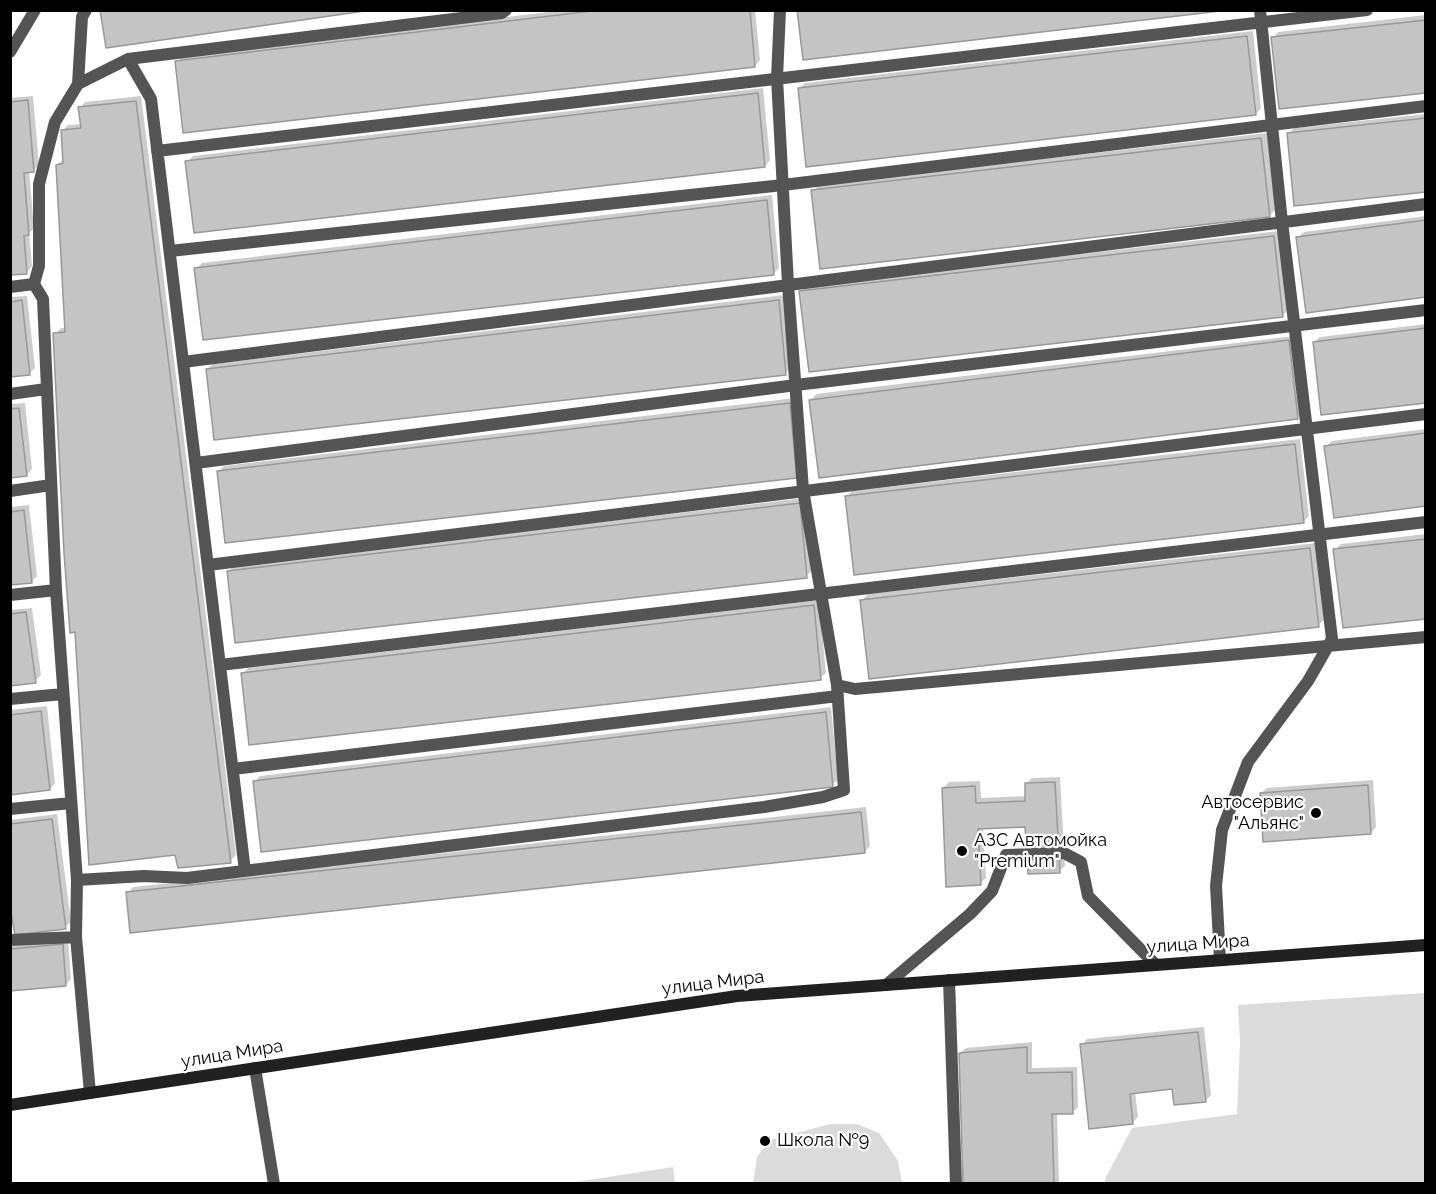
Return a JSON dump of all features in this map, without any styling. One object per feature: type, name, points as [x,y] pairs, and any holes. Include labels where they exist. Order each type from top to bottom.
[{"type":"main road","name":"улица Мира","points":[[10,1105],[737,996],[1425,945]]},
{"type":"lane","points":[[10,52],[35,10]]},
{"type":"lane","points":[[86,10],[82,17],[78,84],[55,122],[39,184],[39,266],[34,284],[43,299],[56,590],[77,880],[76,937],[90,1093]]},
{"type":"lane","points":[[78,84],[128,59],[502,13],[506,10]]},
{"type":"lane","points":[[77,880],[144,876],[187,878],[752,808],[823,797],[844,790],[837,690],[803,490],[788,284],[777,78],[780,10]]},
{"type":"lane","points":[[157,151],[777,78],[1260,17],[1367,10]]},
{"type":"lane","points":[[1220,960],[1216,886],[1222,831],[1248,762],[1308,681],[1332,639],[1260,17]]},
{"type":"lane","points":[[128,59],[151,99],[245,871]]},
{"type":"lane","points":[[170,251],[783,185],[1425,106]]},
{"type":"lane","points":[[183,362],[1425,204]]},
{"type":"lane","points":[[10,287],[34,284]]},
{"type":"lane","points":[[196,463],[796,386],[1425,310]]},
{"type":"lane","points":[[10,393],[46,389]]},
{"type":"lane","points":[[208,565],[1425,414]]},
{"type":"lane","points":[[10,491],[51,485]]},
{"type":"lane","points":[[220,665],[1425,522]]},
{"type":"lane","points":[[10,596],[56,590]]},
{"type":"lane","points":[[233,770],[837,690],[1425,637]]},
{"type":"lane","points":[[10,699],[63,693]]},
{"type":"lane","points":[[10,809],[71,803]]},
{"type":"lane","points":[[886,985],[970,914],[992,891],[1006,855],[1064,853],[1081,862],[1088,896],[1156,965]]},
{"type":"lane","points":[[10,940],[76,937]]},
{"type":"lane","points":[[949,980],[956,1184]]},
{"type":"lane","points":[[255,1068],[274,1184]]},
{"type":"shaded area","points":[[1425,993],[1425,1183],[1105,1183],[1132,1128],[1237,1114],[1240,1042],[1238,1005]]},
{"type":"shaded area","points":[[830,1124],[857,1124],[879,1133],[898,1161],[902,1183],[753,1183],[757,1157],[770,1140]]},
{"type":"shaded area","points":[[673,1167],[675,1183],[569,1183]]},
{"type":"building","points":[[100,10],[372,10],[106,48]]},
{"type":"building","points":[[600,10],[750,10],[755,67],[183,133],[175,61]]},
{"type":"building","points":[[797,10],[1229,10],[803,60]]},
{"type":"building","points":[[1426,20],[1426,93],[1279,109],[1271,37]]},
{"type":"building","points":[[1247,36],[1256,115],[806,167],[798,88]]},
{"type":"building","points":[[758,93],[765,167],[194,233],[185,161]]},
{"type":"building","points":[[28,100],[34,172],[24,173],[29,235],[24,236],[27,274],[10,275],[10,102]]},
{"type":"building","points":[[136,101],[231,863],[178,868],[175,855],[89,865],[75,632],[70,633],[64,553],[53,333],[65,332],[56,165],[63,163],[61,130],[81,128],[78,107]]},
{"type":"building","points":[[1426,118],[1426,192],[1294,206],[1287,133]]},
{"type":"building","points":[[1261,138],[1270,217],[820,269],[811,190]]},
{"type":"building","points":[[767,200],[774,275],[203,340],[194,268]]},
{"type":"building","points":[[1426,220],[1426,297],[1306,313],[1296,237]]},
{"type":"building","points":[[1274,236],[1283,317],[809,372],[799,291]]},
{"type":"building","points":[[22,300],[30,375],[10,377],[10,302]]},
{"type":"building","points":[[779,300],[786,375],[214,440],[206,369]]},
{"type":"building","points":[[1426,328],[1426,403],[1321,415],[1313,342]]},
{"type":"building","points":[[1289,340],[1298,419],[819,478],[809,400]]},
{"type":"building","points":[[790,403],[797,478],[225,543],[217,471]]},
{"type":"building","points":[[19,408],[27,476],[10,478],[10,409]]},
{"type":"building","points":[[1426,433],[1426,506],[1334,518],[1324,446]]},
{"type":"building","points":[[1295,444],[1304,523],[854,575],[845,496]]},
{"type":"building","points":[[800,503],[807,578],[235,643],[227,571]]},
{"type":"building","points":[[24,510],[32,583],[10,585],[10,512]]},
{"type":"building","points":[[1426,539],[1426,619],[1343,628],[1333,549]]},
{"type":"building","points":[[1310,548],[1319,627],[869,679],[860,600]]},
{"type":"building","points":[[814,605],[821,680],[249,745],[241,673]]},
{"type":"building","points":[[26,612],[36,683],[10,686],[10,614]]},
{"type":"building","points":[[41,711],[50,790],[10,795],[10,715]]},
{"type":"building","points":[[826,712],[833,787],[261,852],[253,781]]},
{"type":"building","name":"АЗС Автомойка \"Premium\"","points":[[1055,782],[1060,873],[1028,874],[1025,827],[978,829],[981,885],[946,887],[942,788],[975,786],[976,803],[1025,801],[1025,783]]},
{"type":"building","name":"Автосервис \"Альянс\"","points":[[1368,785],[1371,834],[1263,842],[1260,793]]},
{"type":"building","points":[[861,812],[865,853],[130,933],[126,892]]},
{"type":"building","points":[[52,819],[66,929],[15,935],[10,906],[10,824]]},
{"type":"building","points":[[63,944],[66,986],[10,991],[10,949]]},
{"type":"building","points":[[1198,1032],[1206,1102],[1174,1105],[1172,1089],[1130,1094],[1133,1124],[1089,1129],[1080,1044]]},
{"type":"building","points":[[1027,1047],[1027,1073],[1072,1072],[1073,1114],[1052,1114],[1054,1184],[963,1184],[959,1053]]},
{"type":"place","name":"Автосервис \"Альянс\"","points":[[1316,813]]},
{"type":"place","name":"АЗС Автомойка \"Premium\"","points":[[962,851]]},
{"type":"place","name":"Школа №9","points":[[765,1141]]}]
